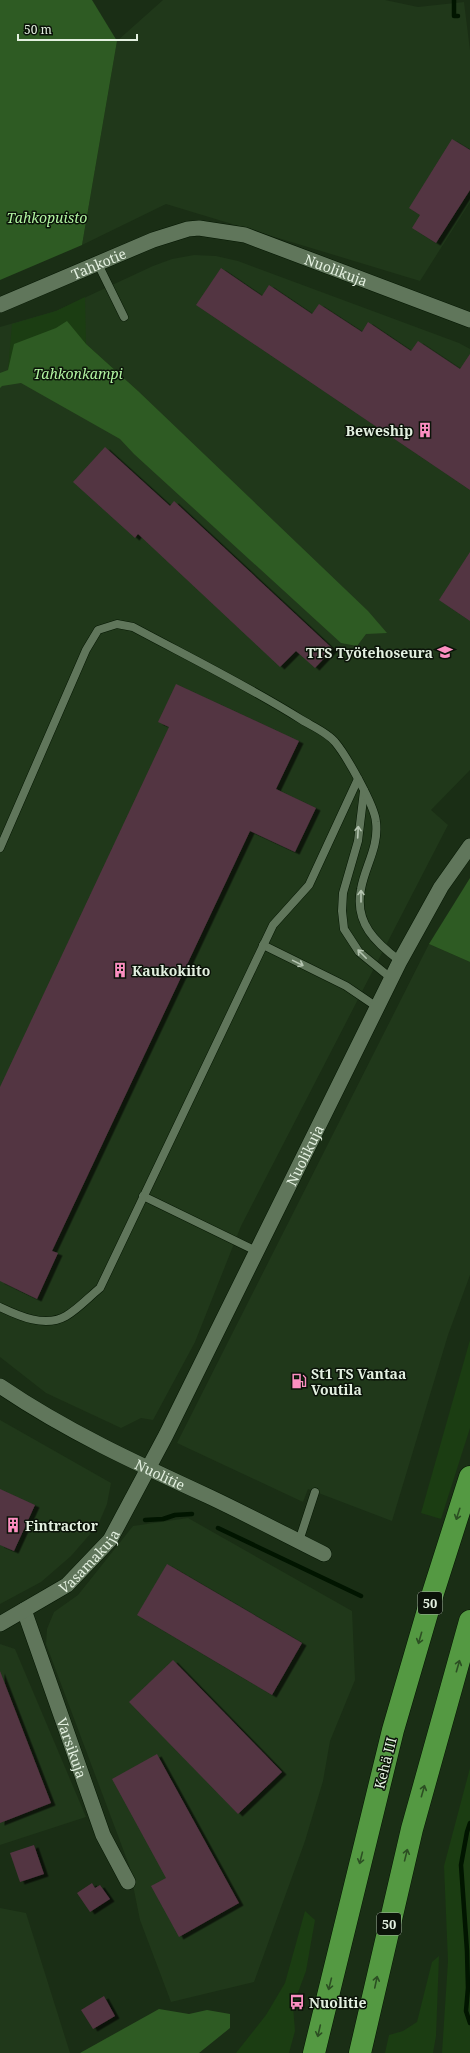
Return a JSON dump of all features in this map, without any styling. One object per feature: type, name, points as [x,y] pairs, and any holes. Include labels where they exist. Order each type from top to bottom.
[{"type":"highway","name":"Kehä III","points":[[314,2053],[393,1730],[433,1594],[470,1477]]},
{"type":"highway","name":"50","points":[[360,2053],[412,1829],[470,1621]]},
{"type":"street","name":"Tahkotie","points":[[0,305],[153,240],[188,229],[199,228]]},
{"type":"street","name":"Nuolikuja","points":[[199,228],[245,235],[470,320]]},
{"type":"street","name":"Nuolikuja","points":[[148,1470],[400,961],[441,887],[470,846]]},
{"type":"street","name":"Nuolitie","points":[[0,1386],[20,1400],[148,1470],[244,1514],[324,1554]]},
{"type":"street","name":"Vasamakuja","points":[[0,1624],[67,1585],[110,1540],[148,1470]]},
{"type":"street","name":"Varsikuja","points":[[24,1610],[103,1835],[128,1882]]},
{"type":"lane","points":[[98,264],[124,317]]},
{"type":"lane","points":[[0,848],[86,650],[98,630],[117,624],[133,627],[260,695],[334,741],[364,790],[376,820],[376,844],[360,890],[361,908],[366,927],[377,943],[400,961]]},
{"type":"lane","points":[[0,1307],[19,1316],[46,1322],[65,1316],[100,1288],[273,925],[309,885],[358,779]]},
{"type":"lane","points":[[364,790],[358,841],[343,893],[343,923],[344,929],[359,952],[392,979]]},
{"type":"lane","points":[[263,946],[346,986],[377,1007]]},
{"type":"lane","points":[[143,1196],[256,1251]]},
{"type":"lane","points":[[299,1541],[315,1492]]},
{"type":"shaded area","points":[[163,0],[385,0],[418,7],[464,2],[470,50],[470,202],[420,281],[166,204],[82,245],[117,41]]},
{"type":"shaded area","points":[[194,255],[216,256],[238,261],[459,343],[470,349],[470,770],[431,810],[448,825],[241,1226],[195,1342],[153,1420],[141,1418],[121,1428],[46,1393],[0,1357],[0,327],[56,311],[153,266],[172,259]]},
{"type":"shaded area","points":[[429,944],[470,962],[470,1275],[448,1335],[392,1521],[308,1489],[303,1502],[177,1443]]},
{"type":"shaded area","points":[[0,1420],[111,1483],[107,1504],[98,1525],[71,1556],[41,1582],[0,1604]]},
{"type":"shaded area","points":[[188,1518],[352,1611],[355,1680],[330,1741],[323,1781],[305,1841],[254,1982],[171,2002],[140,1920],[129,1865],[46,1644],[47,1629],[54,1612],[78,1595],[133,1526]]},
{"type":"shaded area","points":[[0,1644],[15,1649],[86,1817],[0,1845]]},
{"type":"shaded area","points":[[0,1908],[26,1913],[70,2053],[0,2053]]},
{"type":"green space","name":"Tahkopuisto","points":[[0,0],[92,0],[117,41],[82,245],[0,280]]},
{"type":"green space","name":"Tahkonkampi","points":[[85,297],[86,344],[138,391],[8,370],[12,324],[56,311]]},
{"type":"green space","name":"Tahkonkampi","points":[[67,321],[86,344],[138,391],[368,611],[387,633],[366,634],[357,646],[341,643],[134,454],[120,439],[21,383],[2,386],[0,388],[0,373],[8,370],[14,344],[56,328]]},
{"type":"green space","points":[[470,878],[470,962],[429,944]]},
{"type":"green space","points":[[470,1340],[470,1428],[441,1519],[421,1513]]},
{"type":"green space","points":[[470,1768],[470,2053],[442,2053],[448,1961],[444,1866]]},
{"type":"green space","points":[[305,1911],[315,1920],[306,1971],[293,2006],[295,2031],[289,2053],[236,2053],[266,2015],[285,1983]]},
{"type":"green space","points":[[439,1956],[436,2036],[433,2053],[385,2053],[389,2035],[403,2031],[417,2022],[432,1962]]},
{"type":"green space","points":[[159,2009],[189,2014],[207,2010],[230,2014],[230,2028],[199,2053],[80,2053]]},
{"type":"building","points":[[452,139],[470,150],[470,190],[436,243],[412,228],[420,215],[409,208]]},
{"type":"building","name":"Beweship","points":[[221,268],[262,296],[269,285],[312,314],[319,304],[362,332],[368,322],[411,351],[418,341],[460,369],[470,354],[470,490],[196,305]]},
{"type":"building","points":[[105,447],[170,506],[174,501],[333,649],[315,668],[296,651],[280,667],[138,534],[135,538],[73,482]]},
{"type":"building","points":[[470,552],[470,621],[439,600]]},
{"type":"building","name":"Kaukokiito","points":[[176,684],[299,741],[276,789],[316,808],[295,852],[250,831],[52,1251],[58,1253],[37,1299],[0,1281],[0,1087],[169,727],[158,722]]},
{"type":"building","name":"Fintractor","points":[[0,1489],[35,1505],[14,1551],[0,1545]]},
{"type":"building","points":[[167,1564],[302,1643],[272,1695],[137,1615]]},
{"type":"building","points":[[173,1660],[282,1772],[238,1814],[129,1702]]},
{"type":"building","points":[[0,1671],[51,1803],[0,1823]]},
{"type":"building","points":[[157,1754],[239,1903],[179,1937],[151,1886],[166,1878],[112,1779]]},
{"type":"building","points":[[34,1845],[44,1874],[20,1882],[10,1853]]},
{"type":"building","points":[[92,1883],[95,1888],[100,1885],[110,1899],[90,1912],[77,1893]]},
{"type":"building","points":[[104,1996],[115,2016],[93,2029],[81,2010]]},
{"type":"waterway","points":[[454,0],[454,16],[458,16]]},
{"type":"waterway","points":[[145,1520],[163,1519],[175,1515],[192,1514]]},
{"type":"waterway","points":[[218,1528],[361,1596]]},
{"type":"waterway","points":[[470,1823],[461,1865],[467,1951],[468,1988],[466,2011],[470,2023]]},
{"type":"place","name":"Beweship","points":[[425,430]]},
{"type":"place","name":"TTS Työtehoseura","points":[[445,652]]},
{"type":"place","name":"Kaukokiito","points":[[120,970]]},
{"type":"place","name":"St1 TS Vantaa Voutila","points":[[299,1381]]},
{"type":"place","name":"Fintractor","points":[[13,1525]]},
{"type":"place","name":"Nuolitie","points":[[297,2002]]}]
